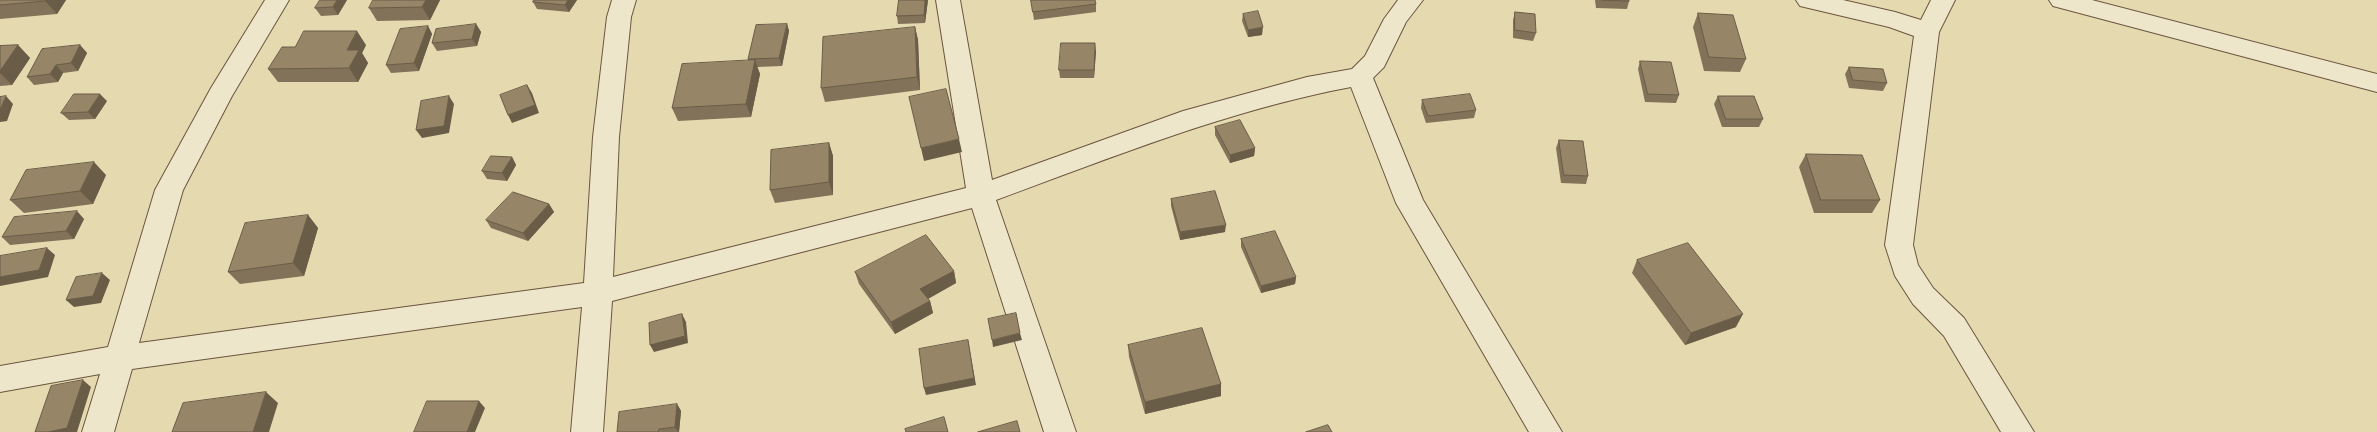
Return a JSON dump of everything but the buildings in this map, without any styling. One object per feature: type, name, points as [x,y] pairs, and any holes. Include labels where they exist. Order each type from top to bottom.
[{"type":"street","points":[[98,432],[169,190],[220,94],[277,0]]},
{"type":"street","points":[[587,432],[598,293],[606,136],[619,17],[624,0]]},
{"type":"street","points":[[948,0],[981,195],[1025,322],[1060,432]]},
{"type":"street","points":[[0,379],[119,358],[598,293],[981,195],[1192,118],[1308,86],[1360,76],[1375,61],[1396,20],[1411,0]]},
{"type":"street","points":[[1808,0],[1895,20],[1927,32]]},
{"type":"street","points":[[1943,0],[1927,32],[1899,245],[1905,268],[1923,296],[1954,327],[2018,432]]},
{"type":"street","points":[[2061,0],[2377,83]]},
{"type":"street","points":[[1360,76],[1410,203],[1546,432]]}]
